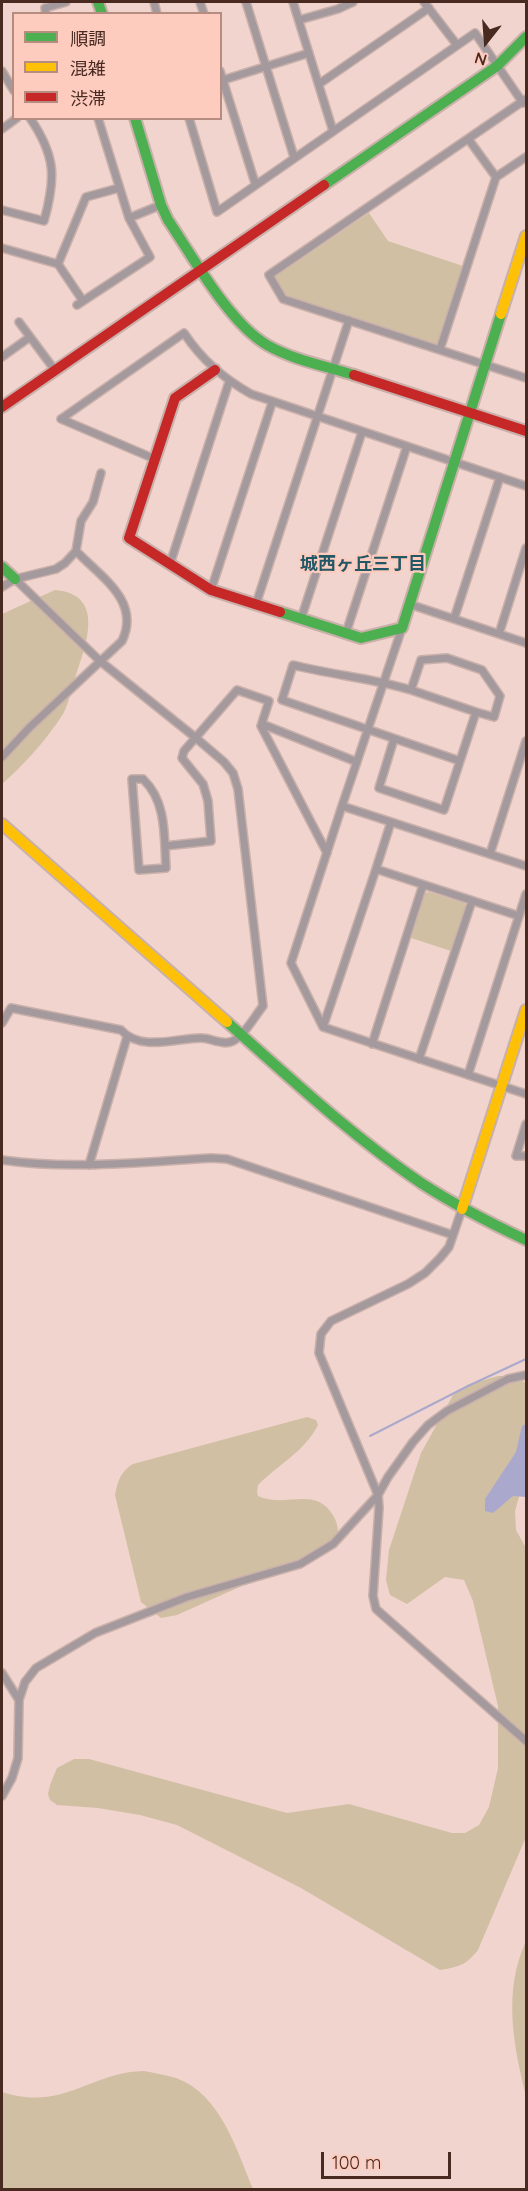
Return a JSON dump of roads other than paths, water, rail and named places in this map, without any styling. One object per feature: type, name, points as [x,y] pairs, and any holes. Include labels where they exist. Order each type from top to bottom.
[{"type":"street","points":[[46,12],[45,8],[66,2]]},
{"type":"street","points":[[246,2],[294,157]]},
{"type":"street","points":[[293,2],[333,130]]},
{"type":"street","points":[[299,20],[338,9],[353,2]]},
{"type":"street","points":[[424,2],[457,45]]},
{"type":"street","points":[[319,84],[429,8]]},
{"type":"street","points":[[190,120],[217,212],[255,183],[475,33],[524,101],[269,275],[283,298],[526,378]]},
{"type":"street","points":[[2,407],[200,268],[497,66],[526,37]]},
{"type":"street","points":[[255,183],[222,80],[309,53]]},
{"type":"street","points":[[2,71],[12,88]]},
{"type":"street","points":[[2,210],[44,221],[52,189],[52,167],[48,148],[31,120]]},
{"type":"street","points":[[2,248],[58,264],[80,303],[150,257],[129,218],[99,120]]},
{"type":"street","points":[[136,120],[161,205],[168,220],[235,318],[249,332],[282,352],[526,431]]},
{"type":"street","points":[[469,140],[496,177]]},
{"type":"street","points":[[440,350],[496,177],[526,157]]},
{"type":"street","points":[[58,264],[86,197],[119,188]]},
{"type":"street","points":[[129,218],[161,205]]},
{"type":"street","points":[[526,236],[402,628],[291,963],[323,1027],[526,1094]]},
{"type":"street","points":[[256,604],[349,320]]},
{"type":"street","points":[[19,322],[54,369]]},
{"type":"street","points":[[155,459],[61,420],[184,333],[199,355],[215,370],[229,382],[251,394],[272,403],[526,486]]},
{"type":"street","points":[[2,357],[30,337]]},
{"type":"street","points":[[215,370],[175,398],[129,538],[211,590],[361,638],[402,628]]},
{"type":"street","points":[[170,564],[229,382]]},
{"type":"street","points":[[211,590],[272,403]]},
{"type":"street","points":[[301,619],[362,432]]},
{"type":"street","points":[[346,633],[407,447]]},
{"type":"street","points":[[2,587],[15,579],[56,569],[65,563],[76,550],[81,521],[93,502],[101,473]]},
{"type":"street","points":[[454,619],[500,477]]},
{"type":"street","points":[[499,634],[526,548]]},
{"type":"street","points":[[2,757],[29,728],[123,641],[128,630],[129,617],[117,592],[76,550]]},
{"type":"street","points":[[2,567],[100,661],[196,738],[233,772],[238,789],[263,1006],[241,1034],[227,1044],[201,1038],[145,1042],[127,1037],[121,1030],[11,1008],[2,1023]]},
{"type":"street","points":[[409,604],[526,643]]},
{"type":"street","points":[[411,690],[421,660],[447,658],[482,670],[500,696],[494,717],[476,712],[384,681],[318,672],[293,665],[282,700],[460,761]]},
{"type":"street","points":[[165,846],[211,842],[208,801],[203,784],[182,758],[183,751],[237,690],[269,701],[262,724],[327,853]]},
{"type":"street","points":[[394,739],[379,788],[444,810],[476,712]]},
{"type":"street","points":[[262,724],[357,762]]},
{"type":"street","points":[[490,854],[526,741]]},
{"type":"street","points":[[132,779],[143,779],[153,788],[159,801],[165,846],[166,868],[139,870],[132,779]]},
{"type":"street","points":[[342,806],[526,866]]},
{"type":"street","points":[[323,1027],[391,822]]},
{"type":"street","points":[[2,824],[390,1162],[462,1209],[526,1240]]},
{"type":"street","points":[[376,869],[519,916]]},
{"type":"street","points":[[372,1044],[423,885]]},
{"type":"street","points":[[468,1075],[526,894]]},
{"type":"street","points":[[420,1059],[472,901]]},
{"type":"street","points":[[526,1010],[449,1247],[425,1273],[408,1284],[332,1321],[321,1334],[319,1353],[378,1495],[373,1596],[376,1609],[526,1741]]},
{"type":"street","points":[[89,1165],[127,1037]]},
{"type":"street","points":[[526,1124],[516,1156],[526,1156]]},
{"type":"street","points":[[2,1161],[37,1165],[89,1165],[227,1159],[453,1235]]},
{"type":"street","points":[[2,1796],[12,1778],[18,1758],[19,1700],[25,1682],[36,1668],[95,1633],[188,1597],[300,1564],[333,1544],[378,1495],[413,1442],[428,1425],[447,1411],[508,1379],[526,1375]]},
{"type":"street","points":[[2,1673],[19,1700]]},
{"type":"water","points":[[526,1424],[526,1497],[513,1496],[493,1513],[485,1511],[485,1499],[516,1452],[522,1426]]},
{"type":"waterway","points":[[370,1436],[526,1359]]},
{"type":"district","name":"城西ヶ丘三丁目","points":[[363,565]]}]
